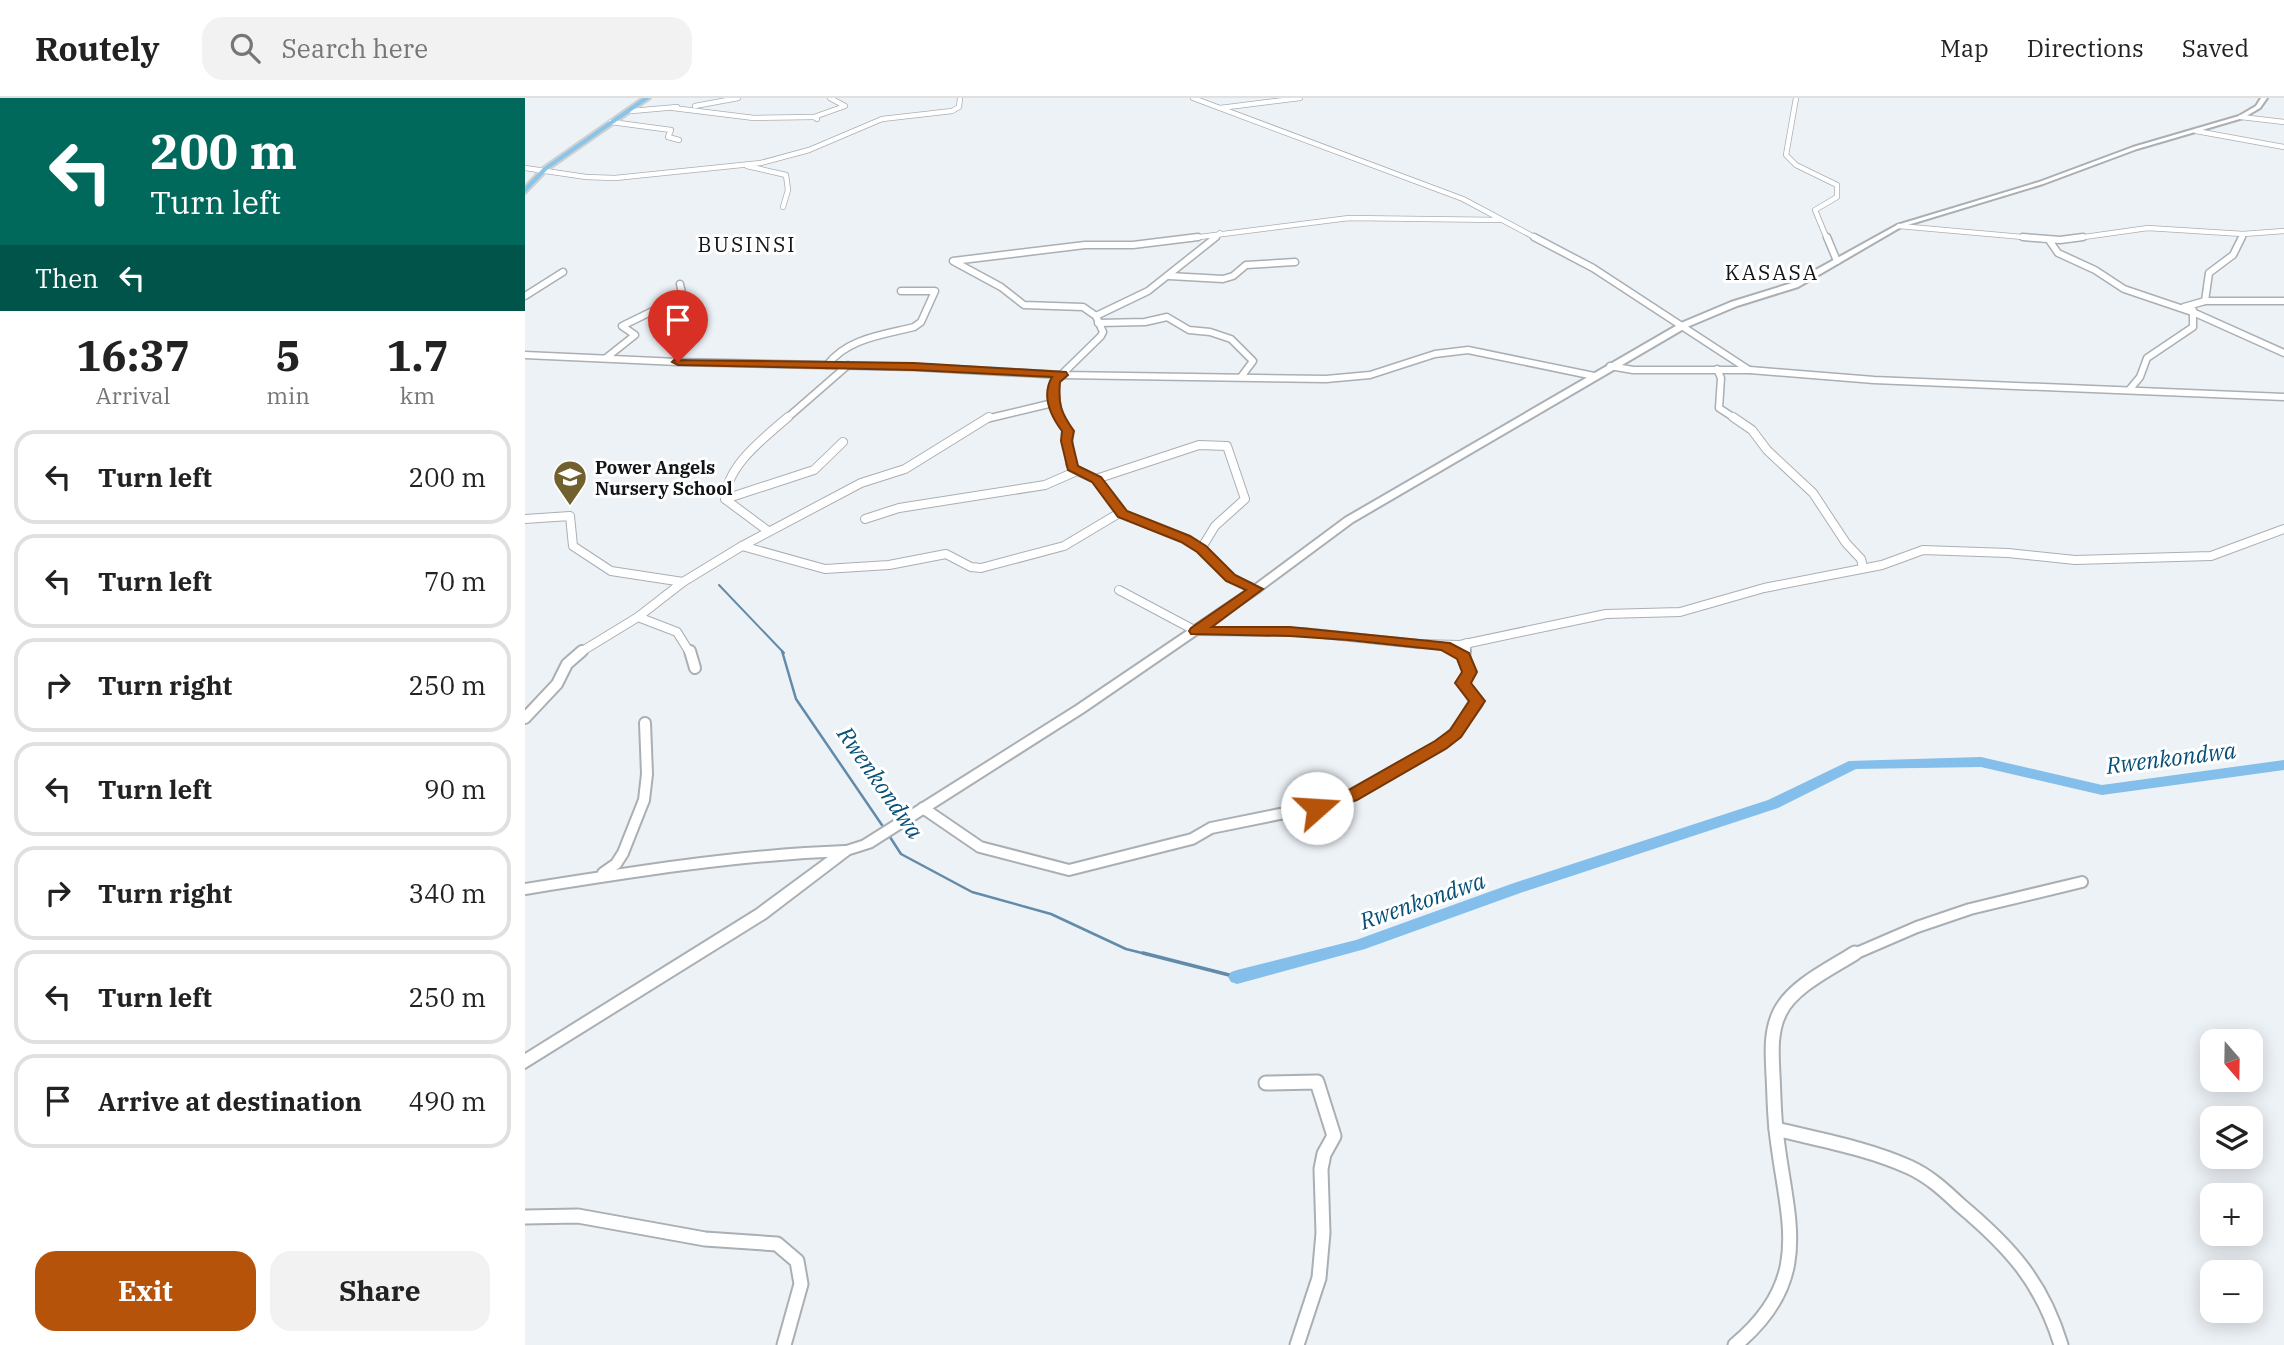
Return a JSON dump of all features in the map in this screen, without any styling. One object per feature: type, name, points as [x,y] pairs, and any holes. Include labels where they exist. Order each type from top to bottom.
[{"type":"main road","points":[[525,191],[545,169],[611,122],[632,111],[647,98]]},
{"type":"street","points":[[632,111],[738,98]]},
{"type":"street","points":[[673,108],[754,118],[816,118],[845,106],[830,98]]},
{"type":"street","points":[[525,168],[586,177],[615,178],[761,163],[809,150],[882,119],[952,111],[959,107],[960,98]]},
{"type":"street","points":[[1193,98],[1441,189],[1483,209],[1593,268],[1750,370]]},
{"type":"street","points":[[1216,108],[1300,98]]},
{"type":"street","points":[[1796,98],[1786,155],[1795,165],[1837,184],[1837,197],[1815,210],[1837,261]]},
{"type":"street","points":[[525,889],[599,875],[790,853],[845,851],[867,844],[1080,709],[1256,589],[1349,520],[1683,325],[1734,304],[1795,285],[1899,226],[1971,206],[2135,148],[2241,117],[2258,107],[2264,98]]},
{"type":"street","points":[[2241,117],[2284,122]]},
{"type":"street","points":[[611,122],[671,130],[669,137],[679,140]]},
{"type":"street","points":[[2196,131],[2284,147]]},
{"type":"street","points":[[755,169],[761,163]]},
{"type":"street","points":[[744,164],[786,175],[788,190],[783,207]]},
{"type":"street","points":[[1256,589],[1230,578],[1201,549],[1179,536],[1121,512],[1096,479],[1077,471],[1069,461],[1068,431],[1055,413],[1053,402],[1055,380],[1101,335],[1103,332],[1097,320],[1083,307],[1024,305],[1001,287],[953,261],[1085,245],[1133,245],[1353,218],[1500,220]]},
{"type":"street","points":[[1899,226],[2049,240],[2067,240],[2148,228],[2243,234],[2284,231]]},
{"type":"street","points":[[1097,320],[1168,276],[1221,233]]},
{"type":"street","points":[[2206,301],[2209,273],[2233,255],[2243,234]]},
{"type":"street","points":[[2049,240],[2058,253],[2095,270],[2124,289],[2193,310],[2284,353]]},
{"type":"street","points":[[1168,276],[1223,279],[1233,276],[1246,265],[1295,261]]},
{"type":"street","points":[[525,296],[563,272]]},
{"type":"street","points":[[606,358],[635,335],[622,326],[669,303],[682,292],[680,284]]},
{"type":"street","points":[[827,365],[832,356],[855,344],[919,325],[935,291],[901,291]]},
{"type":"street","points":[[2193,310],[2206,301],[2284,301]]},
{"type":"street","points":[[2130,389],[2140,377],[2147,358],[2193,327],[2193,310]]},
{"type":"street","points":[[1097,320],[1145,322],[1167,317],[1189,330],[1210,332],[1231,339],[1253,361],[1241,377]]},
{"type":"street","points":[[525,355],[1062,375],[1349,378],[1370,375],[1435,354],[1468,350],[1594,376]]},
{"type":"street","points":[[768,531],[726,499],[723,494],[726,485],[755,446],[848,365]]},
{"type":"street","points":[[1610,366],[1644,371],[1750,370],[1874,380],[2284,397]]},
{"type":"street","points":[[1717,369],[1721,378],[1719,408],[1752,430],[1766,450],[1813,493],[1846,543],[1861,559],[1863,566]]},
{"type":"street","points":[[525,718],[557,684],[571,659],[638,617],[683,582],[742,545],[861,483],[905,469],[991,416],[1053,402]]},
{"type":"street","points":[[726,499],[814,470],[843,442]]},
{"type":"street","points":[[1096,479],[1118,475],[1193,445],[1211,443],[1227,446],[1245,499],[1215,526],[1201,549]]},
{"type":"street","points":[[865,519],[893,508],[985,492],[1012,492],[1039,487],[1061,481],[1077,471]]},
{"type":"street","points":[[742,545],[825,569],[889,565],[946,554],[971,567],[981,568],[1064,546],[1121,512]]},
{"type":"street","points":[[525,519],[570,516],[573,546],[604,568],[611,572],[683,582]]},
{"type":"street","points":[[1119,590],[1196,631],[1303,632],[1445,646],[1607,614],[1680,612],[1753,590],[1825,578],[1863,566],[1882,565],[1914,552],[1931,549],[2075,560],[2211,556],[2284,529]]},
{"type":"street","points":[[638,617],[677,630],[690,647],[695,668]]},
{"type":"street","points":[[923,808],[980,847],[1069,870],[1192,839],[1211,828],[1339,802],[1441,745],[1455,733],[1477,701],[1463,683],[1470,672],[1464,657],[1467,643]]},
{"type":"street","points":[[1445,646],[1464,657]]},
{"type":"street","points":[[525,704],[539,704]]},
{"type":"street","points":[[599,875],[616,864],[624,853],[645,800],[645,723]]},
{"type":"street","points":[[525,1062],[761,914],[845,851]]},
{"type":"street","points":[[1735,1345],[1759,1325],[1780,1287],[1791,1252],[1790,1216],[1776,1129],[1772,1044],[1780,1011],[1792,995],[1858,951],[1970,909],[2082,882]]},
{"type":"street","points":[[1266,1083],[1317,1082],[1334,1130],[1321,1169],[1321,1271],[1316,1294],[1297,1345]]},
{"type":"street","points":[[1776,1129],[1884,1158],[1925,1175],[1996,1233],[2017,1256],[2043,1295],[2055,1321],[2061,1345]]},
{"type":"street","points":[[525,1217],[578,1216],[705,1239],[777,1244],[797,1261],[801,1284],[785,1345]]},
{"type":"waterway","name":"Rwenkondwa","points":[[719,585],[784,653]]},
{"type":"waterway","name":"Rwenkondwa","points":[[782,651],[796,699],[884,828]]},
{"type":"waterway","name":"Rwenkondwa","points":[[1237,977],[1359,945],[1517,888],[1773,804],[1854,764],[1981,762],[2102,790],[2284,765]]},
{"type":"waterway","name":"Rwenkondwa","points":[[888,834],[901,854],[972,892],[1051,914],[1126,949],[1150,955]]},
{"type":"waterway","name":"Rwenkondwa","points":[[1143,953],[1237,977]]},
{"type":"place","name":"Power Angels Nursery School","points":[[570,507]]},
{"type":"district","name":"BUSINSI","points":[[747,244]]},
{"type":"district","name":"KASASA","points":[[1772,272]]},
{"type":"route","points":[[678,362],[914,367],[1062,375],[1055,380],[1052,400],[1055,413],[1068,431],[1066,441],[1072,468],[1096,479],[1122,514],[1186,539],[1201,549],[1230,578],[1256,589],[1196,631],[1290,631],[1383,639],[1445,646],[1464,657],[1470,672],[1463,683],[1477,703],[1455,733],[1441,745],[1422,753],[1351,796],[1317,808]]}]
